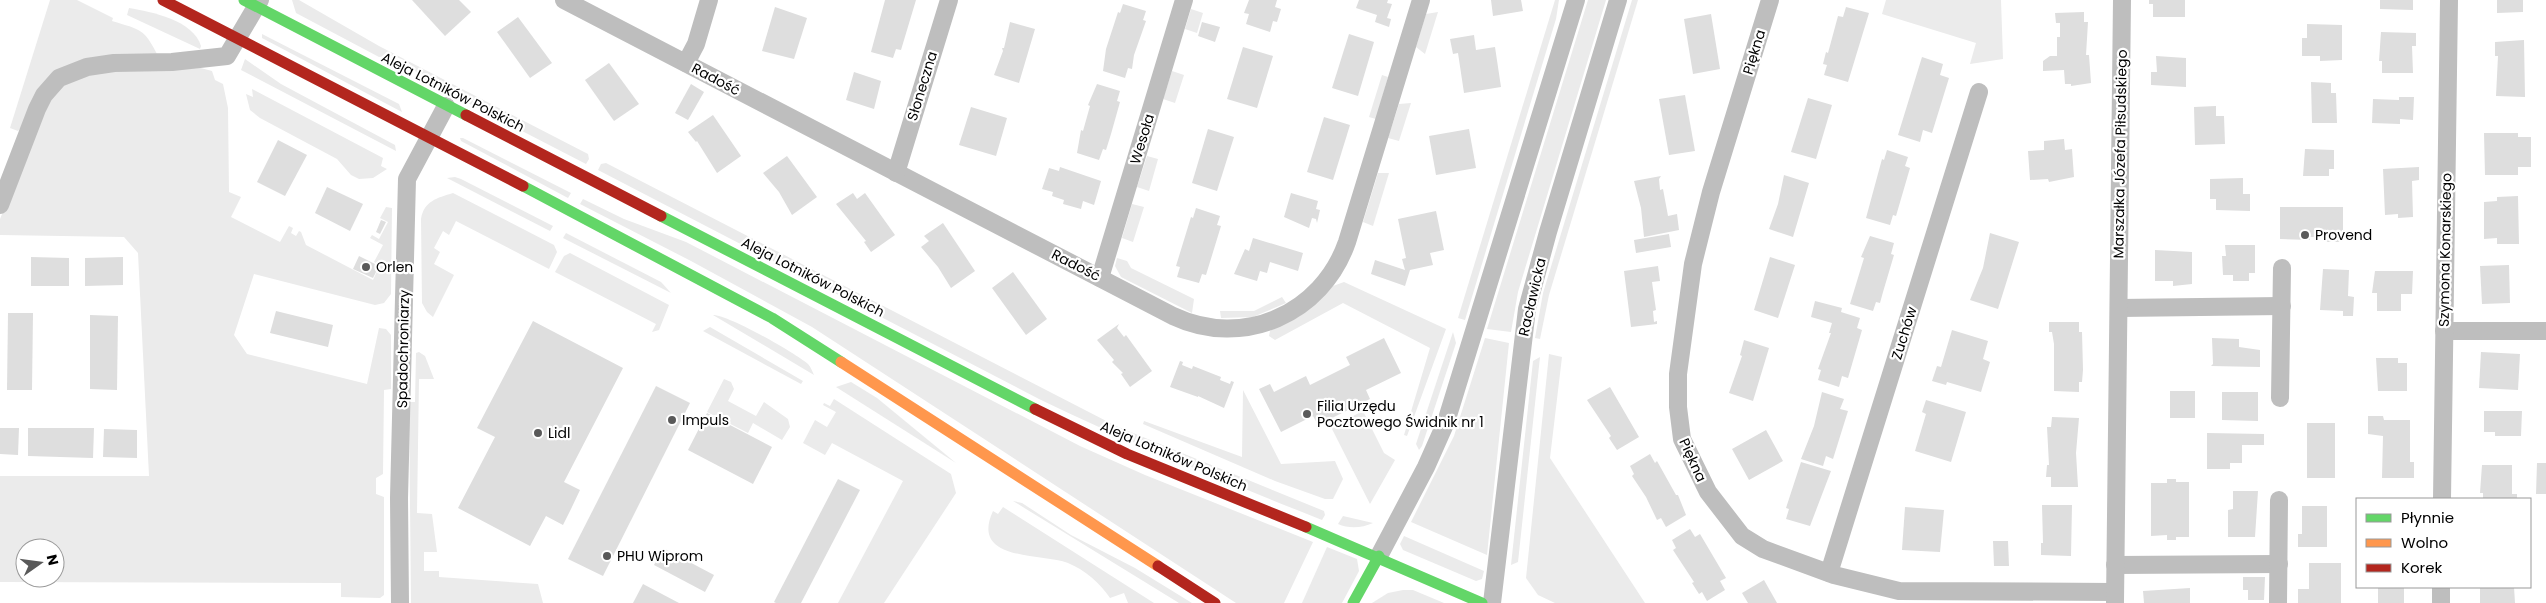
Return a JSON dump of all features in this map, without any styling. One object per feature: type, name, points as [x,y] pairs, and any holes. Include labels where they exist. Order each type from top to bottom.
[{"type":"street","points":[[163,0],[648,250],[772,318],[1215,603]]},
{"type":"street","name":"Radość","points":[[564,0],[1180,319],[1207,326],[1234,329],[1258,326],[1280,317],[1304,301],[1328,278],[1344,250],[1420,0]]},
{"type":"street","points":[[686,63],[696,44],[709,0]]},
{"type":"street","name":"Słoneczna","points":[[896,172],[949,0]]},
{"type":"street","name":"Wesoła","points":[[1100,278],[1184,0]]},
{"type":"street","points":[[1353,603],[1430,460],[1446,422],[1576,0]]},
{"type":"street","name":"Racławicka","points":[[1492,603],[1527,308],[1618,0]]},
{"type":"street","name":"Piękna","points":[[1770,0],[1711,192],[1693,264],[1678,374],[1678,407],[1682,439],[1708,492],[1742,536],[1763,549],[1830,573],[1880,588],[1899,591],[2115,598]]},
{"type":"street","name":"Marszałka Józefa Piłsudskiego","points":[[2115,598],[2122,0]]},
{"type":"street","name":"Szymona Konarskiego","points":[[2442,498],[2449,0]]},
{"type":"street","points":[[0,205],[37,109],[44,95],[59,78],[97,65],[172,62],[226,56],[253,2]]},
{"type":"street","name":"Aleja Lotników Polskich","points":[[253,2],[446,106],[1077,431],[1159,468],[1379,556],[1482,603]]},
{"type":"street","name":"Zuchów","points":[[1830,573],[1979,92]]},
{"type":"street","name":"Spadochroniarzy","points":[[400,603],[399,498],[407,179],[446,106]]},
{"type":"street","points":[[2280,398],[2282,268]]},
{"type":"street","points":[[2119,308],[2282,306]]},
{"type":"street","points":[[2444,330],[2546,331]]},
{"type":"street","points":[[2278,603],[2279,500]]},
{"type":"street","points":[[2115,565],[2279,564]]},
{"type":"street","points":[[2441,588],[2441,603]]},
{"type":"shaded area","points":[[50,0],[77,0],[113,18],[112,21],[141,31],[149,40],[158,56],[86,60],[18,131],[10,128]]},
{"type":"shaded area","points":[[292,0],[299,0],[379,46],[588,154],[589,159],[586,164],[419,78],[412,67],[403,60],[392,56],[379,57],[296,13]]},
{"type":"shaded area","points":[[1555,0],[1559,0],[1556,19],[1465,320],[1458,318]]},
{"type":"shaded area","points":[[1588,0],[1606,0],[1518,292],[1511,332],[1487,329]]},
{"type":"shaded area","points":[[1632,0],[1638,0],[1549,295],[1540,339],[1535,338],[1543,293]]},
{"type":"shaded area","points":[[1886,0],[2001,0],[2003,59],[1970,64],[1976,43],[1882,14]]},
{"type":"shaded area","points":[[129,8],[160,15],[181,24],[197,37],[201,46],[200,49],[127,15]]},
{"type":"shaded area","points":[[1191,9],[1203,13],[1197,33],[1185,29]]},
{"type":"shaded area","points":[[1438,12],[1425,54],[1416,47],[1426,14]]},
{"type":"shaded area","points":[[262,34],[399,104],[402,112],[262,38]]},
{"type":"shaded area","points":[[245,59],[281,84],[395,145],[396,151],[241,70]]},
{"type":"shaded area","points":[[197,67],[212,71],[215,80],[223,84],[228,108],[229,192],[241,197],[231,217],[280,242],[289,226],[293,228],[291,233],[296,236],[299,231],[301,232],[306,245],[373,280],[380,265],[374,262],[383,245],[370,238],[372,235],[379,239],[388,222],[380,218],[386,207],[392,208],[391,294],[384,303],[375,305],[254,274],[234,335],[247,354],[367,384],[379,328],[386,329],[391,335],[391,389],[384,390],[383,474],[376,478],[376,494],[384,497],[384,595],[380,598],[341,597],[341,583],[65,582],[65,538],[15,538],[15,582],[0,582],[0,476],[149,476],[138,253],[124,237],[0,235],[0,219],[29,147],[56,89],[89,73]]},
{"type":"shaded area","points":[[1172,71],[1184,75],[1175,103],[1163,99]]},
{"type":"shaded area","points":[[1382,75],[1388,77],[1376,119],[1369,117]]},
{"type":"shaded area","points":[[252,89],[383,158],[381,166],[387,169],[373,178],[359,179],[351,175],[337,159],[260,118],[250,110],[246,94],[253,97]]},
{"type":"shaded area","points":[[1411,103],[1399,141],[1388,138],[1399,104]]},
{"type":"shaded area","points":[[460,138],[571,193],[568,198],[461,141]]},
{"type":"shaded area","points":[[1147,156],[1158,159],[1149,191],[1137,187]]},
{"type":"shaded area","points":[[606,163],[1116,426],[1324,511],[1325,515],[1322,520],[1144,447],[1039,399],[598,170],[601,164]]},
{"type":"shaded area","points":[[1378,173],[1389,173],[1373,226],[1363,222]]},
{"type":"shaded area","points":[[455,177],[553,226],[550,231],[447,178]]},
{"type":"shaded area","points":[[453,193],[554,245],[557,252],[549,269],[456,221],[449,235],[443,231],[434,248],[440,252],[434,264],[454,275],[433,317],[427,312],[422,303],[421,219],[428,204]]},
{"type":"shaded area","points":[[583,199],[624,219],[686,242],[1080,446],[1145,475],[1313,542],[1284,603],[1236,603],[812,327],[691,261],[580,204]]},
{"type":"shaded area","points":[[1132,204],[1144,207],[1133,242],[1122,238]]},
{"type":"shaded area","points":[[566,233],[661,282],[671,293],[563,238]]},
{"type":"shaded area","points":[[570,253],[669,305],[659,330],[652,332],[656,324],[555,272],[564,256]]},
{"type":"shaded area","points":[[1117,258],[1127,261],[1131,268],[1194,299],[1192,313],[1121,277],[1115,266]]},
{"type":"shaded area","points":[[1344,282],[1446,329],[1407,436],[1404,435],[1430,348],[1343,303],[1275,340],[1269,336],[1270,331],[1300,316],[1333,286]]},
{"type":"shaded area","points":[[1282,297],[1286,303],[1253,317],[1221,318],[1220,311],[1254,311]]},
{"type":"shaded area","points":[[713,315],[733,321],[776,344],[808,364],[814,375]]},
{"type":"shaded area","points":[[710,327],[803,381],[801,384],[703,331]]},
{"type":"shaded area","points":[[1453,332],[1456,343],[1422,446],[1419,450],[1416,444]]},
{"type":"shaded area","points":[[1485,338],[1509,343],[1487,555],[1411,522],[1454,436]]},
{"type":"shaded area","points":[[419,352],[425,356],[434,379],[419,379],[417,513],[432,514],[437,552],[424,552],[424,571],[439,571],[439,577],[538,584],[543,603],[411,603],[409,402],[415,402],[416,353]]},
{"type":"shaded area","points":[[1549,354],[1562,357],[1550,458],[1645,603],[1555,603],[1538,595],[1526,578]]},
{"type":"shaded area","points":[[1540,357],[1518,562],[1511,565],[1533,361]]},
{"type":"shaded area","points":[[724,379],[731,382],[734,389],[728,401],[756,416],[764,402],[788,419],[790,427],[782,440],[753,423],[748,433],[707,412]]},
{"type":"shaded area","points":[[851,382],[877,398],[956,463],[836,387]]},
{"type":"shaded area","points":[[1243,390],[1281,464],[1335,461],[1343,479],[1333,499],[1325,499],[1275,481],[1143,424],[1144,421],[1242,457]]},
{"type":"shaded area","points":[[834,399],[951,474],[956,493],[884,603],[838,603],[903,481],[832,443],[825,455],[803,443],[815,420],[827,427],[836,412],[823,405],[824,403],[830,406]]},
{"type":"shaded area","points":[[1363,411],[1384,453],[1395,460],[1370,504],[1331,427]]},
{"type":"shaded area","points":[[1013,501],[1022,503],[1071,535],[1135,568],[1192,603],[1179,603]]},
{"type":"shaded area","points":[[1003,507],[1154,603],[1128,603],[1124,593],[1110,598],[1092,578],[1068,563],[1011,552],[999,547],[991,539],[988,527],[993,511],[998,514]]},
{"type":"shaded area","points":[[1343,516],[1373,523],[1360,527],[1347,527],[1338,524]]},
{"type":"shaded area","points":[[1404,536],[1484,571],[1482,579],[1476,581],[1403,550],[1400,544]]},
{"type":"shaded area","points":[[1327,547],[1357,559],[1359,571],[1342,603],[1302,603]]},
{"type":"shaded area","points":[[1413,590],[1444,603],[1372,603],[1388,593]]},
{"type":"building","points":[[412,0],[459,0],[471,12],[445,36]]},
{"type":"building","points":[[885,0],[916,0],[901,50],[896,49],[893,58],[871,52]]},
{"type":"building","points":[[1249,0],[1277,0],[1275,7],[1281,9],[1277,22],[1273,21],[1270,32],[1246,24],[1249,14],[1244,13]]},
{"type":"building","points":[[1359,0],[1388,0],[1387,3],[1392,4],[1387,18],[1391,19],[1389,27],[1375,22],[1377,15],[1356,8]]},
{"type":"building","points":[[1491,0],[1521,0],[1523,11],[1493,16]]},
{"type":"building","points":[[2149,0],[2185,0],[2185,17],[2153,17],[2153,4],[2149,4]]},
{"type":"building","points":[[2380,0],[2413,0],[2413,10],[2380,9]]},
{"type":"building","points":[[2497,0],[2523,0],[2523,12],[2497,13]]},
{"type":"building","points":[[1123,4],[1146,11],[1143,20],[1146,21],[1134,55],[1132,69],[1128,68],[1125,78],[1103,71],[1106,49],[1118,12],[1120,13]]},
{"type":"building","points":[[775,7],[807,18],[794,59],[762,51]]},
{"type":"building","points":[[1846,7],[1869,13],[1848,82],[1824,75],[1827,65],[1823,64],[1838,16],[1843,17]]},
{"type":"building","points":[[2084,12],[2084,22],[2088,22],[2086,55],[2089,55],[2091,83],[2071,86],[2071,84],[2065,84],[2064,70],[2043,71],[2043,61],[2050,56],[2057,56],[2057,37],[2060,37],[2060,23],[2056,23],[2055,13]]},
{"type":"building","points":[[1711,14],[1720,69],[1693,74],[1684,19]]},
{"type":"building","points":[[518,17],[552,63],[530,78],[497,32]]},
{"type":"building","points":[[1010,22],[1035,29],[1019,83],[994,75],[1003,51],[1002,48],[1004,48]]},
{"type":"building","points":[[1202,22],[1220,27],[1215,42],[1198,36]]},
{"type":"building","points":[[2307,24],[2342,25],[2342,60],[2320,61],[2320,56],[2302,56],[2302,38],[2307,38]]},
{"type":"building","points":[[2381,32],[2416,33],[2416,46],[2412,46],[2413,73],[2382,73],[2382,61],[2379,61]]},
{"type":"building","points":[[1349,34],[1374,42],[1358,96],[1332,88]]},
{"type":"building","points":[[1474,35],[1476,50],[1495,47],[1501,87],[1464,93],[1458,53],[1453,54],[1450,39]]},
{"type":"building","points":[[2524,40],[2525,97],[2496,96],[2498,56],[2495,56],[2495,42]]},
{"type":"building","points":[[1243,47],[1273,56],[1257,108],[1227,99]]},
{"type":"building","points":[[2156,56],[2186,58],[2186,87],[2151,85],[2151,72],[2157,72]]},
{"type":"building","points":[[1922,57],[1943,64],[1940,75],[1949,78],[1932,133],[1923,130],[1920,142],[1898,135]]},
{"type":"building","points":[[609,63],[639,104],[614,121],[585,80]]},
{"type":"building","points":[[854,72],[881,81],[874,109],[846,100]]},
{"type":"building","points":[[2311,82],[2331,83],[2331,93],[2336,93],[2337,123],[2312,123]]},
{"type":"building","points":[[691,84],[704,92],[688,120],[675,113]]},
{"type":"building","points":[[1097,84],[1120,91],[1117,101],[1120,102],[1111,134],[1106,150],[1103,149],[1099,160],[1077,153],[1081,130],[1083,131],[1090,106],[1088,105]]},
{"type":"building","points":[[1685,95],[1695,151],[1669,155],[1659,99]]},
{"type":"building","points":[[2399,97],[2414,97],[2413,120],[2400,119],[2400,124],[2372,123],[2373,99],[2399,100]]},
{"type":"building","points":[[1808,98],[1832,105],[1816,159],[1791,152]]},
{"type":"building","points":[[2216,106],[2216,116],[2224,116],[2225,144],[2195,145],[2194,107]]},
{"type":"building","points":[[971,107],[1007,118],[996,156],[959,145]]},
{"type":"building","points":[[713,115],[741,156],[717,173],[697,141],[688,132]]},
{"type":"building","points":[[1324,117],[1350,125],[1333,180],[1307,172]]},
{"type":"building","points":[[1208,129],[1234,137],[1217,191],[1192,183]]},
{"type":"building","points":[[1469,129],[1476,168],[1436,175],[1429,136]]},
{"type":"building","points":[[2484,133],[2518,133],[2518,137],[2531,137],[2531,167],[2518,167],[2518,175],[2485,175]]},
{"type":"building","points":[[2064,139],[2065,150],[2072,149],[2074,177],[2049,182],[2048,179],[2030,180],[2028,151],[2044,150],[2044,141]]},
{"type":"building","points":[[278,140],[307,155],[285,196],[257,182]]},
{"type":"building","points":[[2305,149],[2334,150],[2334,169],[2329,169],[2329,176],[2303,176]]},
{"type":"building","points":[[1887,150],[1908,157],[1905,166],[1910,168],[1896,216],[1893,215],[1890,225],[1866,218],[1882,159],[1884,160]]},
{"type":"building","points":[[787,156],[817,197],[792,215],[779,192],[763,173]]},
{"type":"building","points":[[1060,167],[1101,181],[1094,205],[1083,201],[1081,209],[1063,204],[1064,200],[1052,196],[1053,192],[1042,189],[1049,168],[1059,171]]},
{"type":"building","points":[[2419,167],[2419,180],[2412,181],[2413,217],[2398,218],[2398,214],[2385,215],[2383,169]]},
{"type":"building","points":[[1784,175],[1809,183],[1793,237],[1769,229],[1778,204]]},
{"type":"building","points":[[1661,176],[1659,179],[1660,190],[1663,189],[1668,216],[1677,214],[1679,230],[1644,237],[1641,208],[1634,181]]},
{"type":"building","points":[[2243,178],[2243,194],[2250,194],[2250,211],[2216,210],[2216,199],[2210,199],[2210,179]]},
{"type":"building","name":"Orlen","points":[[327,187],[363,204],[350,231],[315,213]]},
{"type":"building","points":[[853,193],[857,199],[865,193],[895,235],[871,252],[864,242],[866,241],[836,204]]},
{"type":"building","points":[[1291,193],[1318,201],[1316,209],[1320,210],[1317,223],[1316,219],[1312,218],[1309,228],[1284,217]]},
{"type":"building","points":[[2518,196],[2519,244],[2497,244],[2497,238],[2484,239],[2484,202],[2497,201],[2497,197]]},
{"type":"building","points":[[2280,207],[2343,207],[2343,242],[2324,242],[2324,237],[2310,237],[2310,240],[2280,239]]},
{"type":"building","points":[[1196,208],[1220,216],[1217,225],[1221,226],[1206,275],[1202,274],[1199,283],[1177,277],[1180,267],[1176,266],[1191,217],[1193,218]]},
{"type":"building","points":[[1436,211],[1444,250],[1430,253],[1433,265],[1410,270],[1405,286],[1371,274],[1375,260],[1405,270],[1402,259],[1406,258],[1398,219]]},
{"type":"building","points":[[381,220],[386,222],[380,234],[376,232]]},
{"type":"building","points":[[943,223],[975,271],[951,288],[938,267],[921,247],[929,241],[924,236]]},
{"type":"building","points":[[1990,233],[2019,242],[1998,309],[1970,300],[1983,268]]},
{"type":"building","points":[[1669,234],[1671,247],[1636,253],[1634,240]]},
{"type":"building","points":[[1870,236],[1894,243],[1891,254],[1894,255],[1880,303],[1876,302],[1873,311],[1850,304],[1864,258],[1861,257]]},
{"type":"building","points":[[1253,238],[1303,253],[1298,271],[1270,262],[1267,273],[1260,271],[1257,281],[1234,274],[1245,249],[1249,251]]},
{"type":"building","points":[[2225,245],[2255,245],[2255,273],[2249,273],[2249,281],[2233,281],[2233,275],[2223,275],[2222,256],[2226,256]]},
{"type":"building","points":[[2155,250],[2192,252],[2192,284],[2173,286],[2173,281],[2155,281]]},
{"type":"building","name":"Orlen","points":[[359,256],[379,266],[373,278],[353,269]]},
{"type":"building","points":[[31,257],[69,258],[69,286],[31,286]]},
{"type":"building","points":[[123,257],[123,285],[85,286],[85,258]]},
{"type":"building","points":[[1770,257],[1795,265],[1778,318],[1754,310]]},
{"type":"building","points":[[2509,265],[2510,303],[2482,304],[2480,266]]},
{"type":"building","points":[[1658,266],[1660,281],[1652,282],[1656,310],[1653,311],[1654,322],[1657,321],[1657,324],[1631,327],[1624,271]]},
{"type":"building","points":[[2323,269],[2349,270],[2348,296],[2354,297],[2353,316],[2343,316],[2343,311],[2320,310]]},
{"type":"building","points":[[2375,271],[2413,271],[2412,294],[2401,294],[2401,311],[2377,311],[2377,293],[2372,293]]},
{"type":"building","points":[[1013,272],[1047,319],[1026,335],[992,288]]},
{"type":"building","points":[[1815,301],[1842,308],[1841,312],[1860,318],[1857,328],[1862,330],[1848,378],[1842,376],[1839,387],[1818,380],[1821,370],[1818,369],[1831,333],[1829,333],[1832,323],[1811,317]]},
{"type":"building","points":[[276,311],[333,325],[328,347],[270,333]]},
{"type":"building","points":[[8,313],[33,313],[32,390],[7,390]]},
{"type":"building","points":[[90,315],[118,316],[117,390],[90,389]]},
{"type":"building","name":"Lidl","points":[[533,321],[623,368],[564,482],[580,490],[563,525],[546,516],[530,546],[458,508],[495,437],[477,428]]},
{"type":"building","points":[[2049,322],[2079,322],[2079,332],[2082,332],[2083,370],[2082,382],[2079,382],[2079,392],[2054,391],[2054,344],[2052,332],[2049,332]]},
{"type":"building","points":[[1119,324],[1117,328],[1124,337],[1126,335],[1152,371],[1130,387],[1121,374],[1123,373],[1112,362],[1114,360],[1097,340]]},
{"type":"building","points":[[1952,330],[1988,341],[1983,359],[1990,362],[1981,392],[1947,382],[1946,385],[1932,381],[1937,366],[1941,367]]},
{"type":"building","points":[[1384,338],[1401,373],[1366,390],[1370,399],[1318,425],[1313,416],[1281,432],[1259,389],[1270,384],[1274,392],[1306,376],[1310,385],[1350,365],[1346,357]]},
{"type":"building","points":[[2212,338],[2239,339],[2239,347],[2260,350],[2260,367],[2211,366],[2213,364]]},
{"type":"building","points":[[1744,340],[1769,348],[1753,401],[1729,393],[1742,356],[1740,355]]},
{"type":"building","points":[[2481,352],[2520,354],[2518,390],[2479,388]]},
{"type":"building","points":[[2376,358],[2398,358],[2398,363],[2407,363],[2407,391],[2378,391]]},
{"type":"building","points":[[1180,361],[1183,362],[1182,365],[1192,369],[1193,366],[1221,377],[1220,380],[1230,384],[1231,381],[1234,382],[1224,408],[1198,396],[1170,387]]},
{"type":"building","points":[[656,386],[690,403],[603,576],[568,559]]},
{"type":"building","points":[[1610,387],[1639,437],[1617,450],[1609,438],[1611,436],[1587,400]]},
{"type":"building","points":[[2170,391],[2195,391],[2195,418],[2170,418]]},
{"type":"building","points":[[1822,392],[1844,399],[1840,409],[1848,411],[1833,459],[1826,456],[1823,466],[1801,459],[1814,426]]},
{"type":"building","points":[[2222,392],[2258,392],[2258,421],[2222,420]]},
{"type":"building","points":[[1926,400],[1966,412],[1951,462],[1915,451],[1926,414],[1922,412]]},
{"type":"building","points":[[2484,411],[2522,411],[2521,436],[2495,436],[2495,432],[2484,432]]},
{"type":"building","points":[[707,413],[772,447],[753,484],[688,450]]},
{"type":"building","points":[[2368,416],[2383,416],[2384,420],[2410,420],[2410,462],[2414,462],[2414,478],[2382,478],[2383,436],[2368,434]]},
{"type":"building","points":[[2052,417],[2079,418],[2076,453],[2078,487],[2051,487],[2051,477],[2046,477],[2047,465],[2049,465],[2047,427],[2051,427]]},
{"type":"building","points":[[2307,423],[2335,423],[2335,478],[2307,478]]},
{"type":"building","points":[[0,428],[19,428],[18,455],[0,454]]},
{"type":"building","points":[[28,428],[94,428],[93,458],[28,456]]},
{"type":"building","points":[[104,429],[137,430],[137,458],[103,457]]},
{"type":"building","points":[[1766,430],[1783,461],[1749,480],[1732,449]]},
{"type":"building","points":[[2207,433],[2264,434],[2264,445],[2242,445],[2242,463],[2230,463],[2230,469],[2207,469]]},
{"type":"building","points":[[1650,454],[1655,463],[1657,461],[1676,495],[1678,495],[1686,515],[1666,527],[1661,518],[1657,520],[1646,497],[1632,476],[1634,474],[1630,466]]},
{"type":"building","points":[[1801,462],[1831,471],[1810,526],[1786,519],[1789,509],[1786,508]]},
{"type":"building","points":[[2537,463],[2546,463],[2546,494],[2536,494]]},
{"type":"building","points":[[2482,465],[2512,465],[2512,494],[2517,494],[2517,498],[2483,498],[2483,493],[2480,493]]},
{"type":"building","points":[[838,479],[860,490],[801,603],[774,602]]},
{"type":"building","points":[[2167,479],[2176,479],[2176,482],[2189,482],[2189,537],[2176,537],[2176,540],[2167,540],[2167,535],[2151,536],[2151,483],[2167,483]]},
{"type":"building","points":[[2233,491],[2258,491],[2255,537],[2228,537],[2228,510],[2233,509]]},
{"type":"building","points":[[2042,505],[2072,505],[2071,556],[2041,555],[2041,543],[2043,543]]},
{"type":"building","points":[[2302,506],[2327,506],[2327,547],[2298,547],[2298,534],[2302,534]]},
{"type":"building","points":[[1905,507],[1944,510],[1940,552],[1902,550]]},
{"type":"building","points":[[1690,529],[1695,537],[1700,534],[1726,578],[1720,581],[1725,590],[1707,601],[1702,592],[1699,594],[1692,583],[1694,582],[1673,550],[1676,548],[1672,540]]},
{"type":"building","points":[[1993,541],[2008,541],[2009,566],[1994,566]]},
{"type":"building","points":[[663,548],[714,575],[705,592],[654,565]]},
{"type":"building","points":[[2309,563],[2341,563],[2341,603],[2298,603],[2298,589],[2309,589]]},
{"type":"building","points":[[2243,577],[2265,577],[2264,600],[2248,600],[2248,590],[2243,590]]},
{"type":"building","points":[[1764,580],[1777,603],[1748,603],[1742,593]]},
{"type":"building","points":[[643,584],[679,603],[633,603]]},
{"type":"building","points":[[2190,588],[2190,603],[2144,603],[2143,591]]},
{"type":"building","points":[[2378,588],[2404,588],[2404,603],[2378,603]]},
{"type":"building","points":[[2480,588],[2514,588],[2515,603],[2480,603]]},
{"type":"traffic: fast","points":[[244,0],[466,115]]},
{"type":"traffic: fast","points":[[523,186],[772,318],[841,362]]},
{"type":"traffic: fast","points":[[661,216],[1035,409]]},
{"type":"traffic: fast","points":[[1306,527],[1482,603]]},
{"type":"traffic: fast","points":[[1353,603],[1379,556]]},
{"type":"traffic: slow","points":[[841,362],[1158,566]]},
{"type":"traffic: jam","points":[[163,0],[523,186]]},
{"type":"traffic: jam","points":[[466,115],[661,216]]},
{"type":"traffic: jam","points":[[1035,409],[1127,454],[1306,527]]},
{"type":"traffic: jam","points":[[1158,566],[1215,603]]},
{"type":"place","name":"Provend","points":[[2305,235]]},
{"type":"place","name":"Orlen","points":[[366,267]]},
{"type":"place","name":"Filia Urzędu Pocztowego Świdnik nr 1","points":[[1307,414]]},
{"type":"place","name":"Impuls","points":[[672,420]]},
{"type":"place","name":"Lidl","points":[[538,433]]},
{"type":"place","name":"PHU Wiprom","points":[[607,556]]}]
